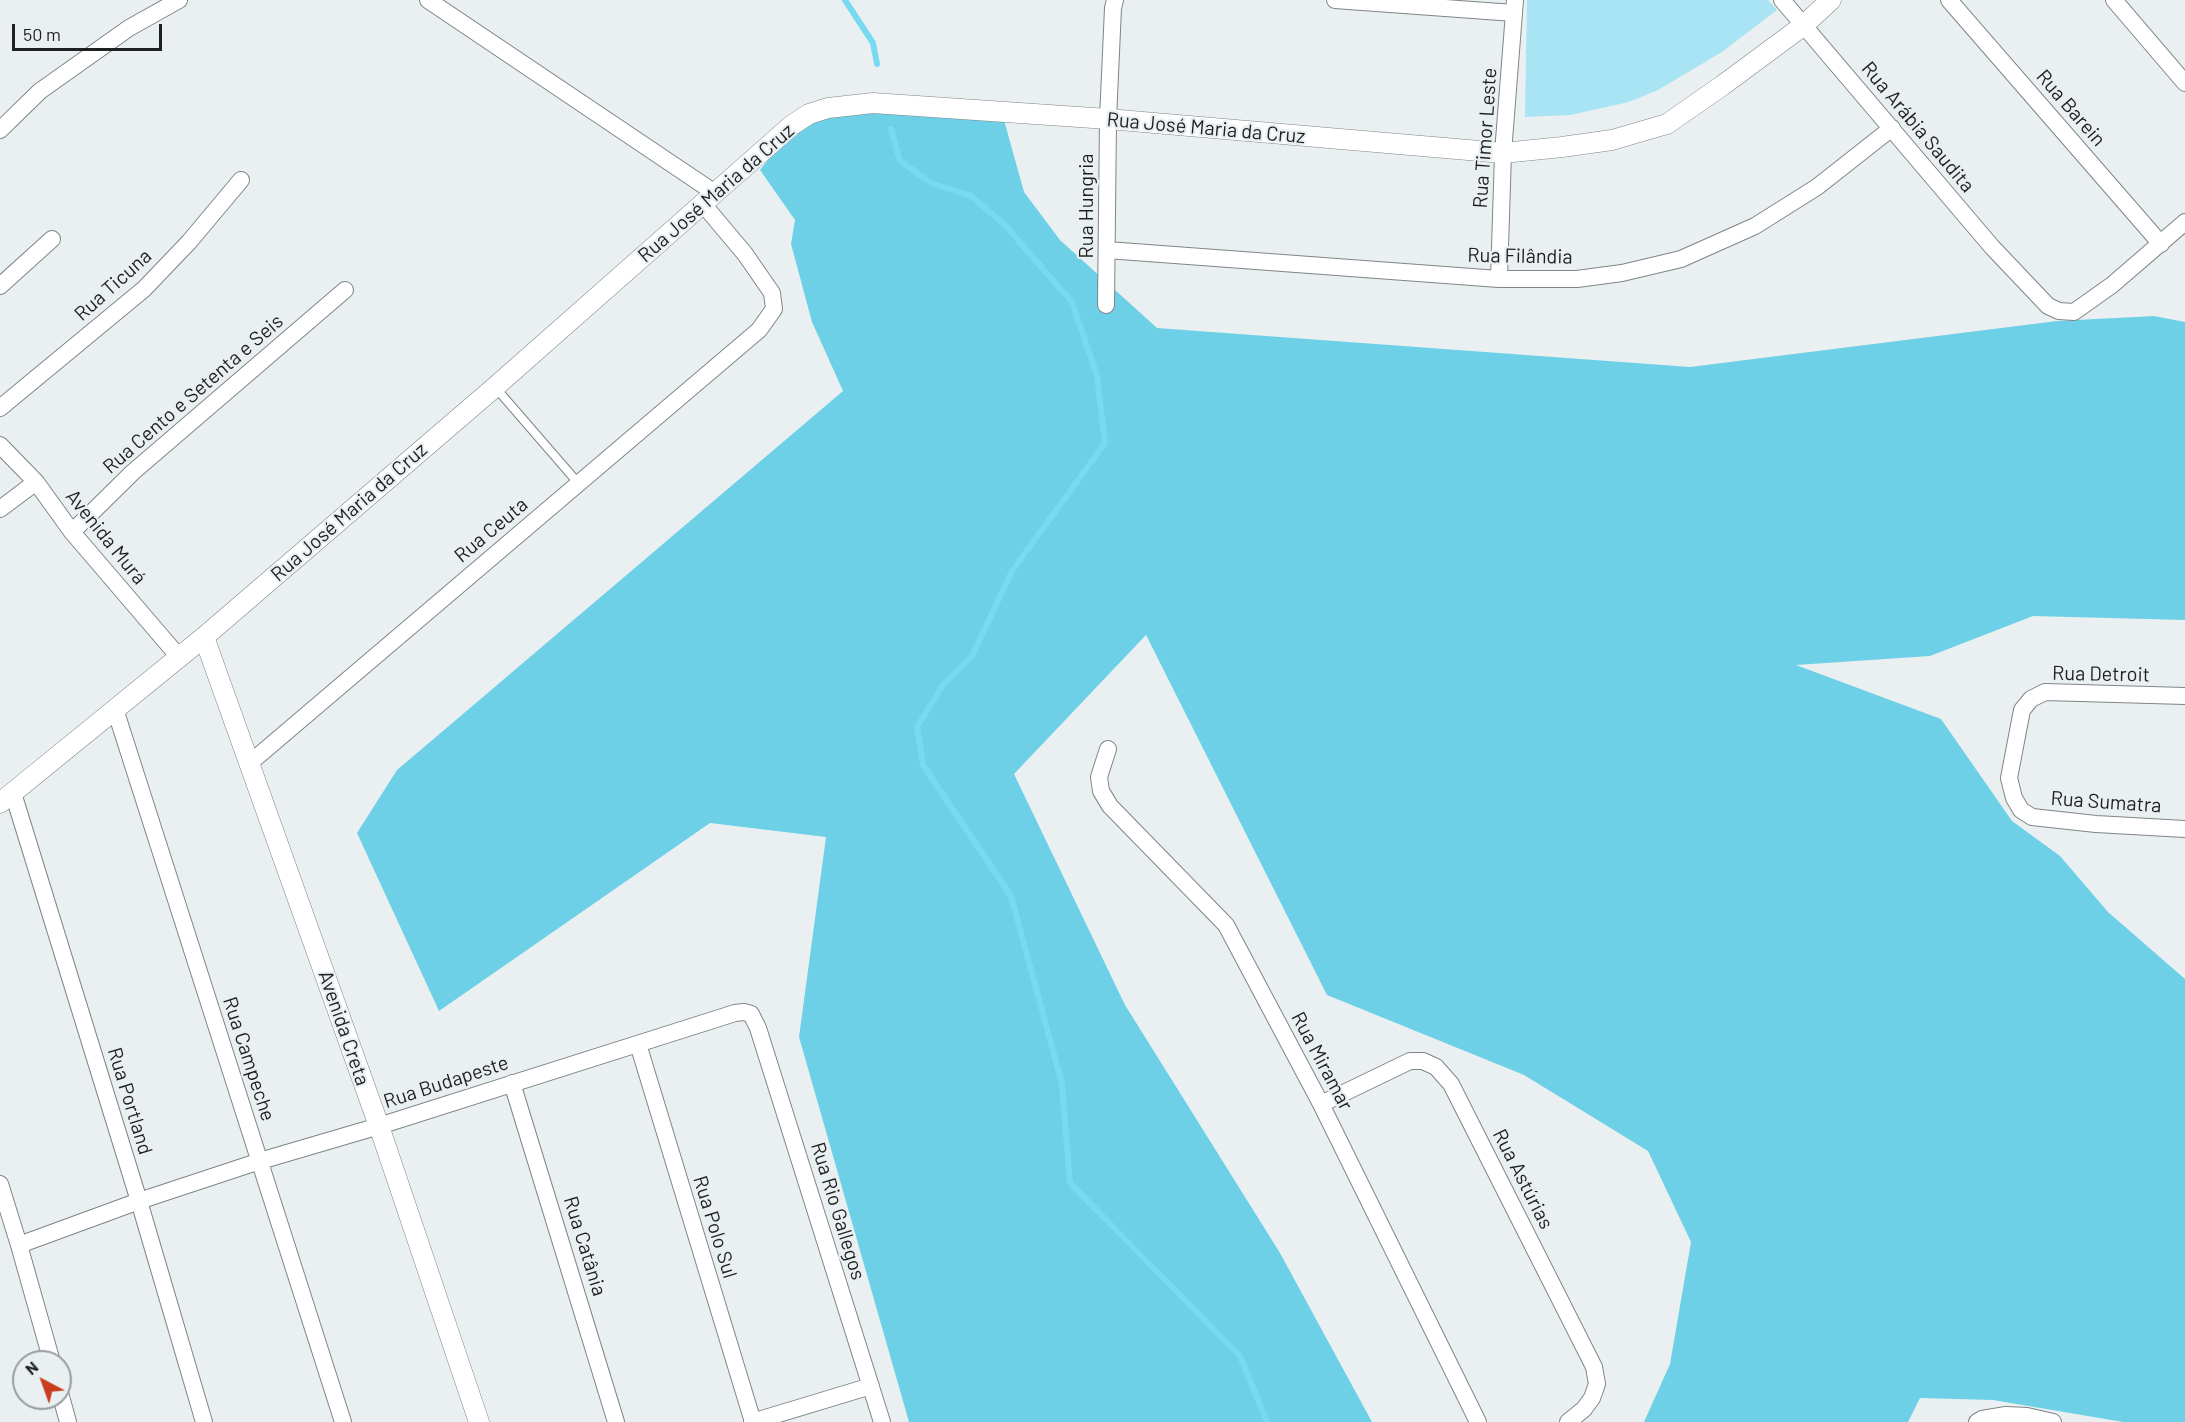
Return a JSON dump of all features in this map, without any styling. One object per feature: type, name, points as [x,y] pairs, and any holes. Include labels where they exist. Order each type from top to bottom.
[{"type":"street","points":[[0,130],[40,91],[129,28],[179,0]]},
{"type":"street","name":"Rua Ceuta","points":[[251,762],[759,330],[774,309],[772,293],[709,198],[428,0]]},
{"type":"street","name":"Rua Hungria","points":[[1106,305],[1107,119],[1113,8],[1116,0]]},
{"type":"street","points":[[1335,0],[1515,6]]},
{"type":"street","name":"Rua Arábia Saudita","points":[[1782,0],[2023,281],[2048,306],[2059,311],[2074,312],[2112,285],[2161,244]]},
{"type":"street","name":"Rua José Maria da Cruz","points":[[7,798],[204,637],[495,387],[792,125],[809,114],[828,108],[873,103],[1107,119],[1503,153],[1612,140],[1667,124],[1804,25],[1831,0]]},
{"type":"street","name":"Rua Barein","points":[[1949,0],[2161,244]]},
{"type":"street","points":[[2114,0],[2185,83]]},
{"type":"street","name":"Rua Timor Leste","points":[[1499,279],[1503,153],[1515,6]]},
{"type":"street","name":"Rua Filândia","points":[[1107,250],[1499,279],[1577,279],[1622,273],[1681,259],[1755,226],[1809,193],[1892,128]]},
{"type":"street","name":"Rua Ticuna","points":[[0,408],[144,289],[189,242],[241,180]]},
{"type":"street","points":[[2161,244],[2185,222]]},
{"type":"street","points":[[0,286],[52,239]]},
{"type":"street","name":"Rua Cento e Setenta e Seis","points":[[72,532],[133,472],[345,290]]},
{"type":"street","name":"Avenida Murá","points":[[0,445],[36,482],[72,532],[179,657]]},
{"type":"street","points":[[0,509],[36,482]]},
{"type":"street","name":"Avenida Creta","points":[[204,637],[251,762],[379,1126],[478,1422]]},
{"type":"street","name":"Rua Detroit","points":[[2015,746],[2022,710],[2031,699],[2045,692],[2185,696]]},
{"type":"street","name":"Rua Campeche","points":[[115,710],[343,1422]]},
{"type":"street","name":"Rua Sumatra","points":[[2015,746],[2009,778],[2014,798],[2021,810],[2032,817],[2096,824],[2185,829]]},
{"type":"street","name":"Rua Miramar","points":[[1108,749],[1099,777],[1101,791],[1110,806],[1226,925],[1321,1104],[1478,1422]]},
{"type":"street","name":"Rua Portland","points":[[7,798],[139,1201],[204,1422]]},
{"type":"street","name":"Rua Budapeste","points":[[20,1245],[139,1201],[260,1161],[379,1126],[735,1012],[751,1014]]},
{"type":"street","name":"Rua Rio Gallegos","points":[[751,1014],[758,1028],[882,1422]]},
{"type":"street","name":"Rua Polo Sul","points":[[638,1044],[752,1422]]},
{"type":"street","name":"Rua Astúrias","points":[[1321,1104],[1410,1061],[1423,1061],[1436,1067],[1451,1084],[1594,1367],[1597,1384],[1592,1398],[1584,1409],[1568,1422]]},
{"type":"street","name":"Rua Catânia","points":[[512,1083],[616,1422]]},
{"type":"street","points":[[0,1184],[20,1245],[48,1350]]},
{"type":"street","points":[[752,1422],[871,1386]]},
{"type":"street","points":[[1977,1422],[2006,1415],[2027,1416],[2053,1422]]},
{"type":"lane","points":[[495,387],[579,484]]},
{"type":"shaded area","points":[[1527,0],[1768,0],[1777,10],[1722,52],[1658,90],[1629,102],[1570,115],[1525,117]]},
{"type":"shaded area","points":[[876,112],[1004,120],[1024,192],[1060,240],[1157,328],[1690,367],[2057,321],[2154,316],[2185,322],[2185,620],[2033,616],[1930,656],[1796,665],[1941,719],[2012,821],[2060,856],[2108,912],[2185,979],[2185,1422],[2123,1422],[1993,1400],[1920,1398],[1908,1422],[1644,1422],[1670,1364],[1691,1242],[1648,1151],[1524,1075],[1327,995],[1146,635],[1014,774],[1125,1005],[1280,1253],[1372,1422],[909,1422],[799,1037],[826,837],[710,823],[439,1011],[357,833],[397,770],[843,391],[812,322],[791,244],[795,220],[760,170],[775,151],[806,126],[832,115]]},
{"type":"waterway","points":[[845,0],[873,43],[877,64]]},
{"type":"waterway","points":[[891,129],[900,161],[931,183],[971,196],[1004,224],[1072,302],[1097,376],[1105,443],[1012,571],[972,656],[943,685],[917,727],[923,765],[1011,896],[1062,1084],[1070,1183],[1240,1356],[1267,1422]]}]
